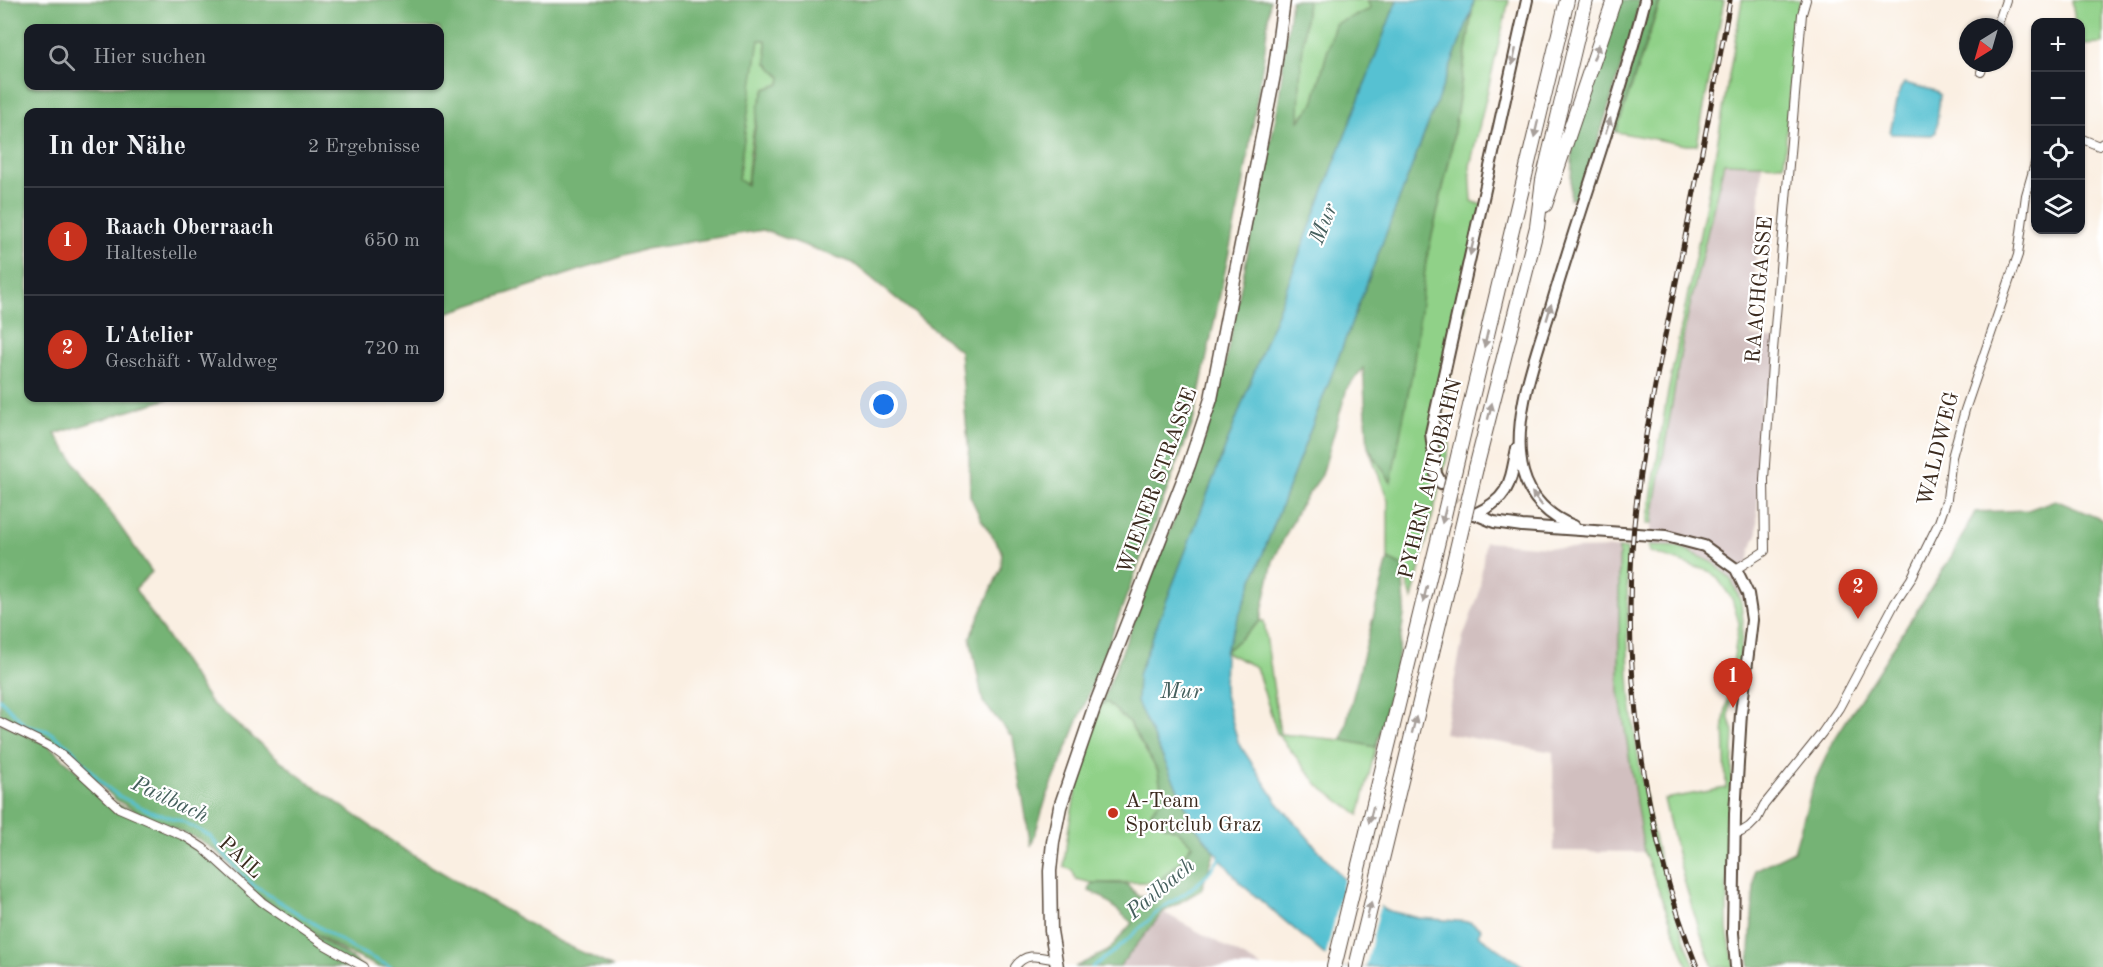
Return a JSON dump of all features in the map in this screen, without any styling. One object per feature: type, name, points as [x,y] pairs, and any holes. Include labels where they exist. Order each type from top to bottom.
[{"type":"highway","points":[[1558,31],[1562,0]]},
{"type":"highway","name":"PYHRN AUTOBAHN","points":[[1334,967],[1567,0]]},
{"type":"highway","name":"PYHRN AUTOBAHN","points":[[1356,967],[1476,468],[1537,227],[1543,180],[1586,0]]},
{"type":"highway","points":[[1537,227],[1554,183],[1578,104],[1614,0]]},
{"type":"main road","name":"WIENER STRASSE","points":[[1057,964],[1051,931],[1050,872],[1060,807],[1094,708],[1189,465],[1211,399],[1275,75],[1284,0]]},
{"type":"main road","points":[[1440,483],[1436,474],[1431,433],[1527,0]]},
{"type":"main road","points":[[1645,0],[1629,64],[1575,226],[1536,357],[1508,486],[1496,502],[1475,514],[1494,522],[1522,526],[1666,536],[1704,546],[1732,566],[1748,594],[1752,620],[1741,712],[1735,833],[1733,933],[1736,967]]},
{"type":"main road","points":[[1520,433],[1523,471],[1532,493],[1556,518],[1586,530]]},
{"type":"street","name":"RAACHGASSE","points":[[1732,566],[1765,551],[1764,479],[1773,350],[1802,14],[1806,0]]},
{"type":"street","points":[[2000,18],[2006,0]]},
{"type":"street","points":[[2085,140],[2099,146],[2103,144]]},
{"type":"street","name":"WALDWEG","points":[[1735,833],[1749,827],[1757,819],[1764,805],[1822,733],[1839,708],[1894,603],[1911,579],[1939,522],[1947,499],[1952,457],[1965,410],[2018,255],[2026,195],[2031,178]]},
{"type":"street","name":"PAIL","points":[[0,722],[49,746],[119,808],[186,837],[203,848],[262,902],[322,944],[364,967]]},
{"type":"street","points":[[1015,967],[1020,959],[1034,956],[1057,964]]},
{"type":"shaded area","points":[[1724,162],[1762,164],[1751,336],[1779,340],[1776,396],[1762,396],[1757,535],[1751,548],[1741,602],[1731,579],[1648,545],[1685,327]]},
{"type":"shaded area","points":[[1485,542],[1573,549],[1619,548],[1619,691],[1644,852],[1554,851],[1553,752],[1444,733],[1463,637],[1479,594]]},
{"type":"shaded area","points":[[1163,912],[1262,967],[1119,967]]},
{"type":"green space","points":[[0,0],[1270,0],[1265,49],[1243,186],[1193,422],[1089,694],[1046,799],[1031,847],[1013,738],[983,702],[970,637],[1001,568],[1002,551],[981,519],[970,496],[969,455],[960,351],[853,263],[763,230],[646,249],[444,314],[444,108],[24,108],[24,402],[158,402],[55,434],[152,572],[135,589],[211,703],[298,775],[409,853],[554,939],[613,967],[379,967],[345,952],[256,894],[220,854],[198,839],[116,800],[55,742],[0,713]],"holes":[[[759,40],[766,40],[767,63],[781,77],[780,84],[765,89],[758,107],[747,185],[738,179]]]},
{"type":"green space","points":[[1291,0],[1307,0],[1300,77],[1299,121],[1313,104],[1335,24],[1371,9],[1367,0],[1397,0],[1138,675],[1137,702],[1195,826],[1215,852],[1201,890],[1163,912],[1119,967],[1075,967],[1108,951],[1132,923],[1101,896],[1089,891],[1092,883],[1127,884],[1139,897],[1158,894],[1158,882],[1178,863],[1192,845],[1177,830],[1165,826],[1151,812],[1163,797],[1158,771],[1130,724],[1107,702],[1101,705],[1201,451],[1224,369],[1278,106]]},
{"type":"green space","points":[[1307,0],[1367,0],[1371,9],[1335,24],[1313,104],[1298,121],[1300,77]]},
{"type":"green space","points":[[1474,0],[1509,0],[1470,166],[1472,201],[1486,207],[1438,433],[1450,444],[1412,599],[1402,566],[1388,559],[1388,500],[1368,447],[1390,481],[1426,261],[1450,157]]},
{"type":"green space","points":[[1621,0],[1640,0],[1580,198],[1570,199],[1573,142]]},
{"type":"green space","points":[[1648,0],[1660,0],[1616,132],[1611,130]]},
{"type":"green space","points":[[1661,0],[1724,0],[1697,145],[1616,132]]},
{"type":"green space","points":[[1742,0],[1800,0],[1794,40],[1784,165],[1724,163],[1685,327],[1652,524],[1647,524],[1666,402],[1712,174]]},
{"type":"green space","points":[[2072,0],[2103,0],[2103,44],[2085,45],[2085,18],[2074,18]]},
{"type":"green space","points":[[1472,10],[1450,157],[1426,261],[1413,368],[1391,482],[1368,447],[1363,368],[1347,388],[1322,475],[1300,506],[1273,561],[1260,621],[1225,652]]},
{"type":"green space","points":[[758,40],[766,40],[767,63],[781,77],[780,84],[765,89],[757,112],[747,185],[738,179]]},
{"type":"green space","points":[[2055,500],[2103,520],[2103,967],[1749,967],[1755,870],[1794,851],[1814,782],[1834,740],[1951,557],[1975,512],[2028,510]]},
{"type":"green space","points":[[1648,545],[1680,547],[1713,563],[1731,579],[1741,602],[1743,621],[1738,679],[1730,702],[1729,719],[1734,732],[1727,871],[1727,930],[1735,967],[1713,967],[1685,884],[1664,799],[1726,788],[1724,721],[1739,623],[1732,599],[1711,572],[1650,552]]},
{"type":"green space","points":[[1619,548],[1627,549],[1629,681],[1646,802],[1662,869],[1695,967],[1688,967],[1644,852],[1619,691]]},
{"type":"green space","points":[[1388,559],[1402,566],[1405,608],[1396,670],[1376,747],[1342,740]]},
{"type":"green space","points":[[1260,621],[1264,621],[1280,734],[1342,740],[1376,747],[1359,815],[1319,786],[1277,733],[1256,667],[1225,652]]},
{"type":"green space","name":"A-Team Sportclub Graz","points":[[1107,702],[1130,724],[1158,771],[1163,797],[1152,811],[1165,826],[1177,830],[1192,844],[1178,863],[1158,882],[1092,883],[1076,879],[1072,870],[1064,867],[1069,826],[1082,765],[1101,705]]},
{"type":"green space","points":[[0,722],[49,746],[110,801],[186,837],[244,888],[364,967],[0,967]]},
{"type":"water","name":"Mur","points":[[1397,0],[1474,0],[1225,652],[1224,691],[1238,742],[1277,802],[1342,877],[1385,910],[1419,918],[1470,922],[1481,929],[1478,935],[1525,967],[1339,967],[1240,883],[1195,826],[1137,702],[1138,675]]},
{"type":"water","points":[[1904,83],[1936,91],[1940,95],[1936,132],[1932,135],[1891,134],[1900,89]]},
{"type":"pier","points":[[1345,876],[1381,903],[1366,967],[1334,967],[1325,959]]},
{"type":"waterway","name":"Pailbach","points":[[0,699],[26,726],[48,731],[70,747],[105,786],[119,796],[147,810],[182,821],[210,836],[253,885],[354,949],[391,967]]},
{"type":"waterway","name":"Pailbach","points":[[1092,967],[1116,950],[1162,908],[1203,879],[1222,856]]},
{"type":"tunnel","points":[[1441,483],[1454,501],[1472,513]]},
{"type":"railway","points":[[1697,967],[1679,919],[1664,868],[1642,762],[1631,655],[1630,602],[1635,516],[1644,449],[1730,0]]},
{"type":"place","name":"L'Atelier","points":[[1858,619]]},
{"type":"place","name":"Raach Oberraach","points":[[1733,708]]},
{"type":"place","name":"A-Team Sportclub Graz","points":[[1113,813]]}]
